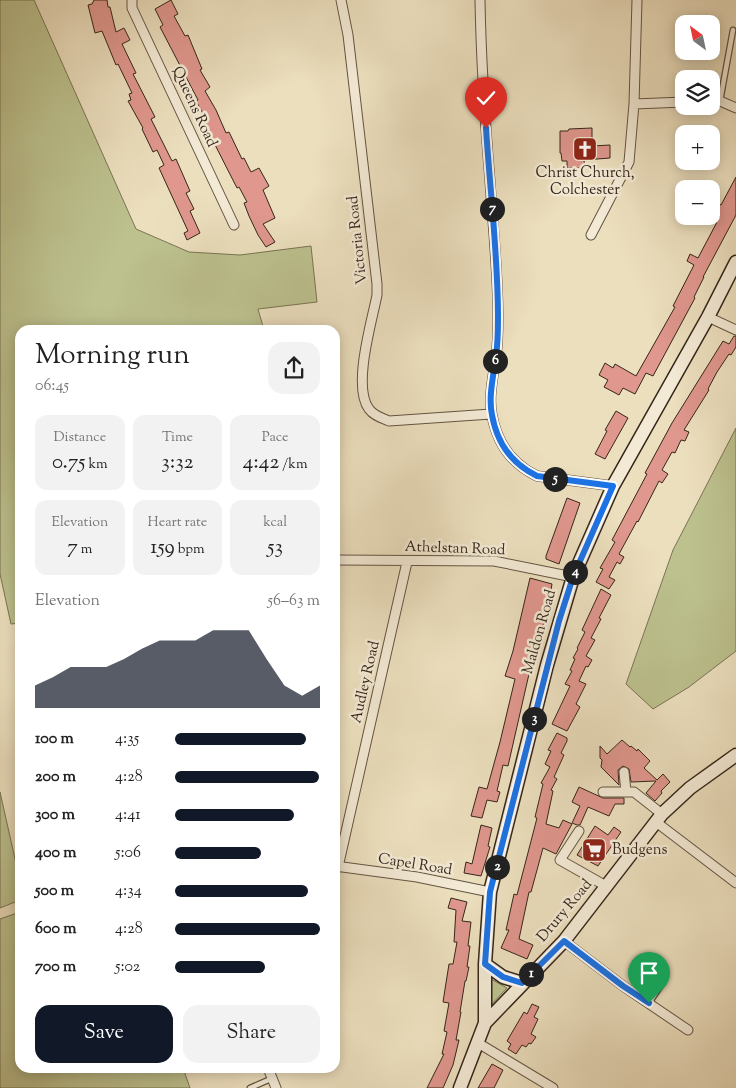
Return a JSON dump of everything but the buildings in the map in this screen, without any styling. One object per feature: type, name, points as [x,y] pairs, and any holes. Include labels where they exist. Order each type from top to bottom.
[{"type":"main road","name":"Maldon Road","points":[[484,1023],[485,964],[490,892],[547,665],[573,577],[613,486],[708,317],[736,262]]},
{"type":"main road","name":"Drury Road","points":[[484,1023],[564,941],[659,818],[690,788],[736,754]]},
{"type":"main road","points":[[485,964],[503,977],[522,983]]},
{"type":"main road","points":[[460,1088],[484,1023]]},
{"type":"street","name":"Queens Road","points":[[132,0],[132,8],[234,225]]},
{"type":"street","name":"Victoria Road","points":[[341,0],[349,44],[377,284],[377,295],[363,366],[362,390],[364,400],[369,409],[377,416],[389,421],[491,414]]},
{"type":"street","points":[[480,0],[498,309],[496,353],[491,390],[491,414],[499,440],[506,451],[528,472],[537,476],[613,486]]},
{"type":"street","points":[[591,235],[629,162],[634,104],[637,0]]},
{"type":"street","points":[[634,104],[675,102]]},
{"type":"street","points":[[720,103],[736,108]]},
{"type":"street","points":[[708,317],[736,330]]},
{"type":"street","name":"Athelstan Road","points":[[340,560],[494,561],[573,577]]},
{"type":"street","name":"Audley Road","points":[[340,850],[407,562]]},
{"type":"street","points":[[624,772],[626,792]]},
{"type":"street","points":[[602,792],[634,792],[659,818],[736,883]]},
{"type":"street","points":[[579,831],[560,860],[606,886]]},
{"type":"street","name":"Capel Road","points":[[340,867],[418,877],[490,892]]},
{"type":"street","points":[[564,941],[623,986],[688,1030]]},
{"type":"street","points":[[478,1043],[553,1088]]},
{"type":"street","points":[[270,1073],[276,1088]]},
{"type":"lane","points":[[720,81],[733,30]]},
{"type":"lane","points":[[649,1003],[662,984]]},
{"type":"lane","points":[[250,1088],[273,1078]]},
{"type":"green space","points":[[0,0],[34,0],[136,229],[189,252],[240,255],[311,246],[317,302],[258,309],[263,325],[15,325],[15,624],[11,624],[0,574]]},
{"type":"green space","points":[[736,428],[736,651],[689,687],[653,709],[626,684],[673,550]]},
{"type":"green space","points":[[0,792],[15,859],[15,902],[0,908]]},
{"type":"green space","points":[[15,914],[15,1073],[185,1073],[190,1088],[0,1088],[0,919]]},
{"type":"green space","points":[[491,979],[507,988],[489,1007]]},
{"type":"place","name":"Christ Church, Colchester","points":[[585,149]]},
{"type":"place","name":"Budgens","points":[[594,850]]},
{"type":"route","points":[[486,128],[496,250],[498,318],[491,390],[491,414],[499,440],[516,462],[528,472],[537,476],[613,486],[573,577],[547,665],[490,892],[485,964],[503,977],[522,983],[564,941],[623,986],[649,1003]]}]
